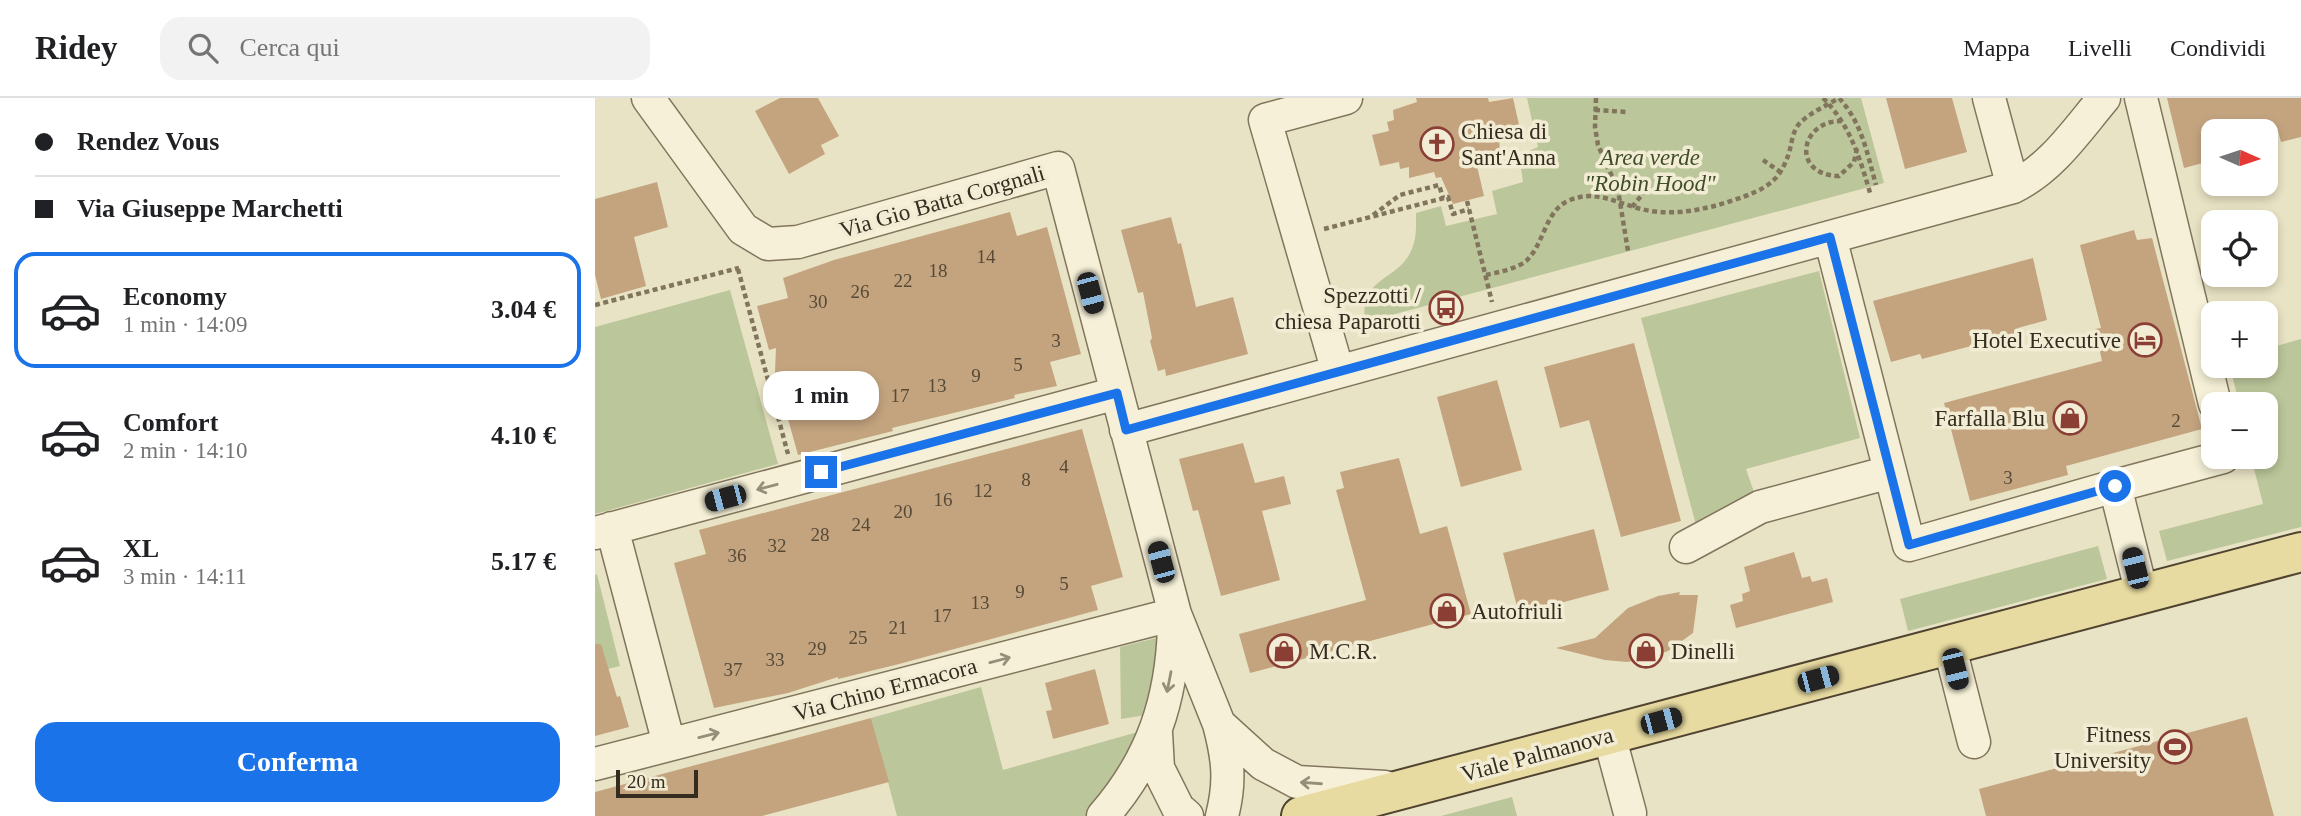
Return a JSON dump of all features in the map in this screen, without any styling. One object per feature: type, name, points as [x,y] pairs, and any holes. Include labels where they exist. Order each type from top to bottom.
[{"type":"main road","name":"Viale Palmanova","points":[[1301,816],[2301,552]]},
{"type":"street","name":"Via Gio Batta Corgnali","points":[[648,98],[743,229],[768,244],[798,242],[1058,168],[1175,614],[1219,724],[1227,756],[1228,789],[1222,816]]},
{"type":"street","points":[[1338,372],[1265,120],[1346,98]]},
{"type":"street","points":[[1989,98],[2013,187]]},
{"type":"street","points":[[1126,430],[2013,187],[2030,178],[2050,161],[2104,98]]},
{"type":"street","points":[[2141,98],[2212,392]]},
{"type":"street","points":[[1830,237],[1909,545],[2201,463]]},
{"type":"street","points":[[669,744],[604,531],[1117,393]]},
{"type":"street","points":[[1686,547],[1760,507],[1890,472]]},
{"type":"street","points":[[2115,486],[2142,594]]},
{"type":"street","name":"Via Gio Batta Corgnali","points":[[1103,816],[1144,759],[1164,706],[1173,663],[1175,614]]},
{"type":"street","name":"Via Chino Ermacora","points":[[595,764],[1175,614]]},
{"type":"street","points":[[1949,644],[1974,742]]},
{"type":"street","name":"Via Gio Batta Corgnali","points":[[1219,724],[1263,764],[1297,782],[1404,789]]},
{"type":"street","name":"Via Gio Batta Corgnali","points":[[1156,728],[1158,768],[1178,808],[1187,816]]},
{"type":"street","points":[[1609,735],[1630,813]]},
{"type":"path","points":[[1596,98],[1598,145],[1615,180],[1628,251]]},
{"type":"path","points":[[1823,98],[1843,121],[1857,148],[1868,187]]},
{"type":"path","points":[[1486,275],[1523,263],[1534,252],[1558,208],[1567,201],[1591,196],[1620,201],[1650,211],[1681,213],[1705,209],[1762,189],[1782,173],[1798,125],[1839,98],[1852,112],[1860,129],[1876,185]]},
{"type":"path","points":[[1595,110],[1627,113]]},
{"type":"path","points":[[1843,121],[1826,123],[1810,137],[1806,158],[1817,171],[1839,177],[1854,162],[1857,148]]},
{"type":"path","points":[[1763,160],[1782,173]]},
{"type":"path","points":[[1370,217],[1401,195],[1440,185],[1443,198]]},
{"type":"path","points":[[1632,207],[1646,190]]},
{"type":"path","points":[[1299,236],[1448,197],[1453,214],[1469,209]]},
{"type":"path","points":[[1467,201],[1489,288]]},
{"type":"path","points":[[595,305],[738,269],[750,263]]},
{"type":"path","points":[[738,269],[795,479]]},
{"type":"green space","name":"Area verde \"Robin Hood\"","points":[[1527,98],[1861,98],[1884,183],[1365,322],[1365,307],[1373,287],[1397,269],[1411,251],[1415,237],[1416,213],[1441,206],[1446,226],[1497,214],[1492,191],[1523,182],[1519,155],[1538,147]]},
{"type":"green space","points":[[1819,271],[1860,438],[1746,469],[1755,495],[1696,525],[1641,318]]},
{"type":"green space","points":[[730,290],[778,464],[595,514],[595,327]]},
{"type":"green space","points":[[2301,339],[2301,527],[2167,561],[2159,531],[2263,504],[2254,469],[2278,469],[2278,392],[2236,392],[2233,378],[2278,378],[2278,346]]},
{"type":"green space","points":[[2098,546],[2107,579],[1908,631],[1900,599]]},
{"type":"green space","points":[[597,574],[620,666],[595,672],[595,575]]},
{"type":"green space","points":[[1164,636],[1152,714],[1121,719],[1120,647]]},
{"type":"green space","points":[[981,687],[1003,770],[1145,730],[1102,798],[1087,816],[897,816],[871,718]]},
{"type":"green space","points":[[1512,797],[1517,816],[1441,816]]},
{"type":"building","points":[[780,98],[818,98],[839,136],[821,145],[825,154],[789,174],[755,111]]},
{"type":"building","name":"Chiesa di Sant'Anna","points":[[1416,98],[1488,98],[1489,102],[1513,98],[1520,129],[1500,135],[1499,154],[1483,158],[1484,166],[1477,166],[1484,196],[1453,204],[1441,177],[1436,178],[1434,172],[1409,178],[1409,167],[1400,169],[1399,162],[1380,166],[1372,135],[1389,131],[1387,122],[1394,120],[1393,110],[1417,102]]},
{"type":"building","points":[[1886,98],[1952,98],[1967,152],[1905,169]]},
{"type":"building","points":[[2167,98],[2301,98],[2301,137],[2281,142],[2279,119],[2201,119],[2201,163],[2184,168]]},
{"type":"building","points":[[657,182],[668,227],[634,237],[646,286],[601,299],[595,275],[595,199]]},
{"type":"building","points":[[1010,212],[1017,236],[1047,227],[1081,354],[1050,362],[1057,386],[1014,395],[1015,398],[892,428],[893,431],[798,455],[775,372],[776,348],[769,350],[757,306],[788,298],[783,278],[834,260]]},
{"type":"building","points":[[1171,217],[1178,244],[1181,243],[1196,307],[1233,297],[1248,354],[1166,376],[1165,369],[1158,371],[1150,341],[1152,338],[1143,292],[1138,293],[1121,230]]},
{"type":"building","points":[[2134,230],[2137,240],[2152,238],[2201,429],[2066,466],[2068,475],[1970,501],[1944,403],[2102,361],[2095,329],[2101,328],[2080,245]]},
{"type":"building","points":[[2033,258],[2047,320],[2018,328],[2020,333],[1922,359],[1920,354],[1891,362],[1873,301]]},
{"type":"building","points":[[1634,343],[1681,521],[1621,537],[1589,420],[1560,428],[1544,367]]},
{"type":"building","points":[[1497,380],[1522,470],[1461,487],[1437,397]]},
{"type":"building","points":[[1082,429],[1123,577],[1091,586],[1098,610],[899,664],[838,677],[788,693],[714,708],[674,563],[706,554],[699,530]]},
{"type":"building","points":[[1243,443],[1255,483],[1284,476],[1291,504],[1262,511],[1280,580],[1221,596],[1198,510],[1193,511],[1179,459]]},
{"type":"building","points":[[1399,458],[1420,534],[1447,526],[1471,614],[1250,673],[1239,634],[1366,600],[1336,490],[1344,488],[1340,472]]},
{"type":"building","points":[[1594,529],[1609,590],[1519,614],[1503,553]]},
{"type":"building","points":[[1794,552],[1802,578],[1810,576],[1812,582],[1827,578],[1833,602],[1736,628],[1730,605],[1743,601],[1742,594],[1750,591],[1744,567]]},
{"type":"building","points":[[1680,592],[1679,595],[1698,595],[1693,633],[1668,651],[1627,662],[1605,660],[1556,648],[1595,638],[1628,608],[1658,596]]},
{"type":"building","points":[[595,644],[601,644],[629,727],[595,736]]},
{"type":"building","points":[[1095,669],[1109,724],[1053,739],[1046,711],[1052,710],[1045,683]]},
{"type":"building","points":[[2247,717],[2274,816],[1986,816],[1979,789]]},
{"type":"building","points":[[871,718],[889,782],[762,816],[595,816],[595,792]]},
{"type":"place","name":"Chiesa di Sant'Anna","points":[[1437,144]]},
{"type":"place","name":"Spezzotti / chiesa Paparotti","points":[[1446,308]]},
{"type":"place","name":"Hotel Executive","points":[[2145,340]]},
{"type":"place","name":"Farfalla Blu","points":[[2070,418]]},
{"type":"place","name":"Autofriuli","points":[[1447,611]]},
{"type":"place","name":"M.C.R.","points":[[1284,651]]},
{"type":"place","name":"Dinelli","points":[[1646,651]]},
{"type":"place","name":"Fitness University","points":[[2175,747]]},
{"type":"route","points":[[821,472],[1117,393],[1126,430],[1830,237],[1909,545],[2115,486]]}]
